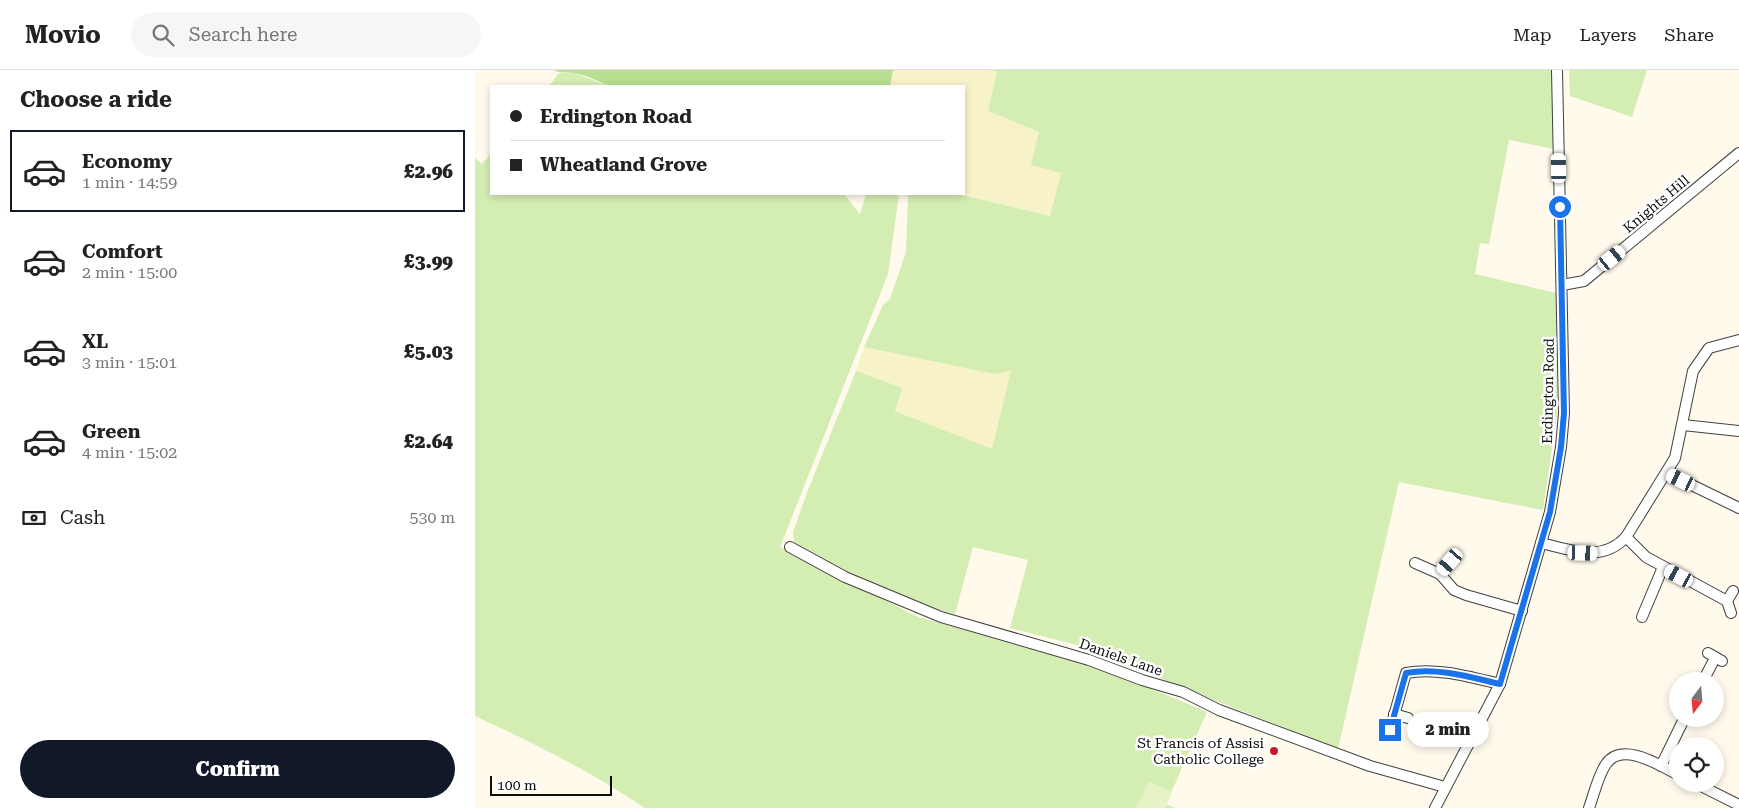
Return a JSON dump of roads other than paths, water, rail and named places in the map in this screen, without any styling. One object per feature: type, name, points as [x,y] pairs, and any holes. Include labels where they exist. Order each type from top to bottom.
[{"type":"street","name":"Erdington Road","points":[[1435,808],[1500,684],[1550,512],[1561,447],[1564,413],[1557,70]]},
{"type":"street","name":"Knights Hill","points":[[1562,285],[1584,281],[1739,153]]},
{"type":"street","points":[[1541,543],[1595,553],[1618,546],[1626,537],[1675,458],[1693,371],[1709,348],[1739,340]]},
{"type":"street","points":[[1683,425],[1739,431]]},
{"type":"street","points":[[1667,473],[1739,508]]},
{"type":"street","points":[[1626,537],[1646,557],[1727,601],[1731,613]]},
{"type":"street","name":"Daniels Lane","points":[[790,547],[845,577],[941,617],[1089,660],[1143,680],[1183,692],[1219,710],[1370,766],[1445,788]]},
{"type":"street","points":[[1440,574],[1450,562]]},
{"type":"street","points":[[1415,563],[1440,574],[1454,590],[1522,611]]},
{"type":"street","points":[[1642,617],[1663,567]]},
{"type":"street","points":[[1727,601],[1733,591]]},
{"type":"street","points":[[1708,672],[1715,657]]},
{"type":"street","points":[[1390,730],[1406,673],[1415,671],[1458,674],[1500,684]]},
{"type":"street","points":[[1394,714],[1408,718]]},
{"type":"street","points":[[1661,766],[1680,728]]},
{"type":"street","points":[[1589,808],[1607,764],[1617,754],[1629,754],[1669,770]]},
{"type":"street","points":[[1713,792],[1739,805]]},
{"type":"place","name":"St Francis of Assisi Catholic College","points":[[1274,751]]}]
